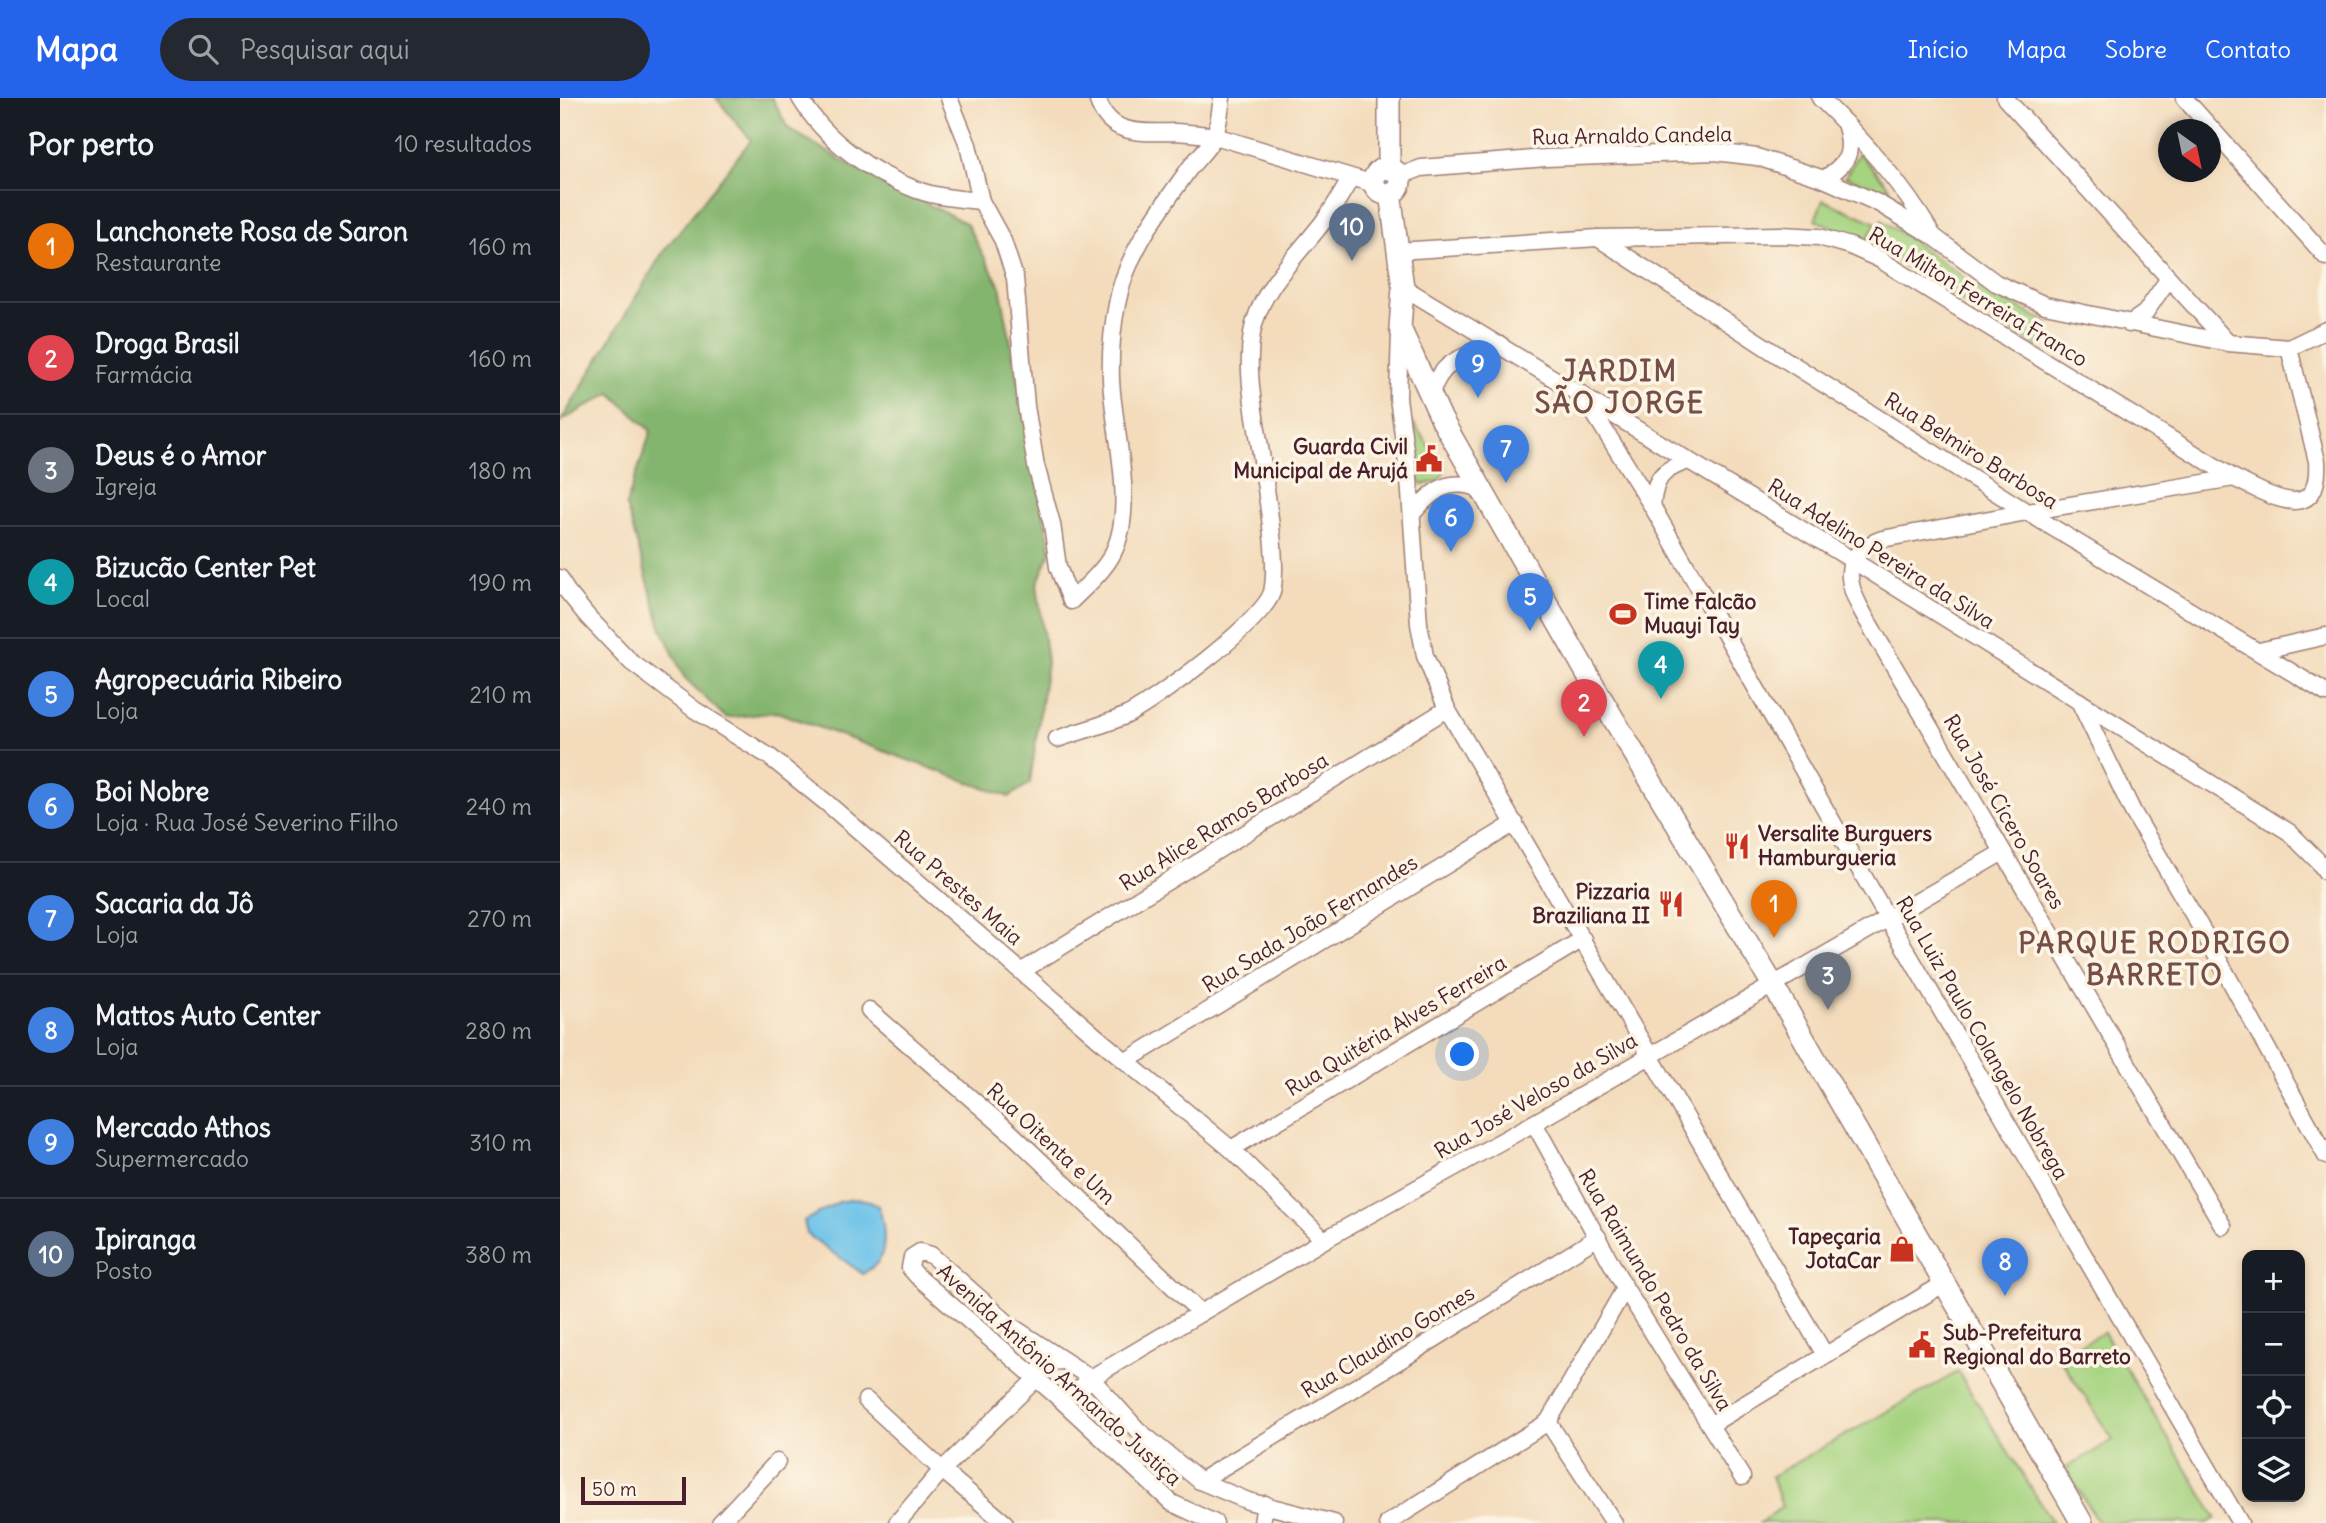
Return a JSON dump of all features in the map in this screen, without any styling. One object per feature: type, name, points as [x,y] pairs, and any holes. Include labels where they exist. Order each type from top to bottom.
[{"type":"street","points":[[800,98],[823,128],[853,155],[885,175],[917,190],[943,197],[981,201]]},
{"type":"street","points":[[949,98],[968,145],[981,201],[1003,242],[1015,278],[1026,406],[1037,466],[1052,524],[1058,566],[1071,601],[1099,573],[1113,554],[1120,535],[1124,510],[1111,377],[1112,337],[1117,300],[1129,263],[1146,231],[1215,136],[1222,98]]},
{"type":"street","points":[[1097,98],[1100,109],[1109,119],[1128,130],[1215,136],[1351,178],[1388,181]]},
{"type":"street","points":[[1389,98],[1388,181],[1403,287],[1398,398],[1409,478],[1419,624],[1425,656],[1447,709],[1825,1355]]},
{"type":"street","points":[[1820,98],[1889,171],[1933,236]]},
{"type":"street","points":[[2005,98],[2228,343]]},
{"type":"street","points":[[2184,98],[2326,257]]},
{"type":"street","points":[[1824,179],[1845,162],[1849,151],[1850,141],[1844,121]]},
{"type":"street","name":"Rua Arnaldo Candela","points":[[1388,181],[1421,168],[1532,159],[1715,152],[1767,159],[1824,179],[1878,203],[1933,236],[1996,283],[2045,305],[2228,343],[2289,348]]},
{"type":"street","points":[[1056,739],[1126,715],[1152,701],[1220,649],[1263,608],[1272,594],[1271,534],[1251,382],[1252,331],[1258,310],[1275,283],[1330,213],[1351,178]]},
{"type":"street","name":"Rua Milton Ferreira Franco","points":[[1398,251],[1598,238],[1782,235],[1819,237],[1850,246],[1879,259],[2234,478],[2290,503],[2310,494],[2318,476],[2317,461],[2289,348]]},
{"type":"street","name":"Rua Belmiro Barbosa","points":[[1598,238],[2027,512],[2326,693]]},
{"type":"street","points":[[2129,324],[2145,313],[2169,278]]},
{"type":"street","name":"Rua Adelino Pereira da Silva","points":[[1403,287],[1852,560],[2289,832],[2326,872]]},
{"type":"street","points":[[1400,328],[1442,420],[1481,489],[1601,698],[1773,985],[2081,1523]]},
{"type":"street","points":[[2289,348],[2326,330]]},
{"type":"street","points":[[1430,396],[1436,376],[1451,363],[1501,345]]},
{"type":"street","name":"Rua Luiz Paulo Colangelo Nobrega","points":[[1581,394],[1652,506],[1888,919],[2240,1523]]},
{"type":"street","points":[[1652,506],[1654,489],[1662,474],[1672,466],[1688,461]]},
{"type":"street","points":[[1852,560],[1870,543],[1882,538],[2234,478]]},
{"type":"street","points":[[1412,514],[1432,492],[1444,486],[1457,483],[1481,489]]},
{"type":"street","name":"Rua José Cícero Soares","points":[[1852,560],[1849,578],[1860,607],[2223,1226]]},
{"type":"street","name":"Rua Prestes Maia","points":[[560,578],[566,590],[588,617],[631,662],[695,710],[770,757],[1231,1149],[1324,1240]]},
{"type":"street","points":[[2259,651],[2326,636]]},
{"type":"street","points":[[2079,701],[2133,812],[2204,933],[2326,1156]]},
{"type":"street","name":"Rua Alice Ramos Barbosa","points":[[1022,971],[1447,709]]},
{"type":"street","name":"Rua Sada João Fernandes","points":[[1126,1061],[1515,822]]},
{"type":"street","name":"Rua José Veloso da Silva","points":[[1059,1398],[1084,1386],[1091,1378],[1324,1240],[1534,1123],[2004,852]]},
{"type":"street","name":"Rua Quitéria Alves Ferreira","points":[[1231,1149],[1583,939]]},
{"type":"street","name":"Rua Oitenta e Um","points":[[869,1010],[1011,1133],[1201,1313]]},
{"type":"street","name":"Rua Raimundo Pedro da Silva","points":[[1534,1123],[1625,1288],[1742,1477]]},
{"type":"street","name":"Rua Claudino Gomes","points":[[1200,1480],[1598,1237]]},
{"type":"street","name":"Avenida Antônio Armando Justiça","points":[[1062,1361],[1011,1326],[931,1255],[925,1252],[915,1254],[910,1264],[912,1272],[1059,1398],[1172,1503],[1215,1523]]},
{"type":"street","points":[[1710,1425],[1945,1283]]},
{"type":"street","points":[[1388,1523],[1548,1422],[1625,1288]]},
{"type":"street","points":[[897,1523],[942,1470],[1036,1380],[1040,1367],[1046,1362],[1062,1361],[1091,1378]]},
{"type":"street","name":"Avenida Antônio Armando Justiça","points":[[1091,1378],[1138,1430],[1200,1480],[1248,1501],[1334,1523]]},
{"type":"street","points":[[866,1400],[1005,1523]]},
{"type":"street","points":[[1548,1422],[1614,1523]]},
{"type":"street","points":[[720,1523],[777,1462]]},
{"type":"street","points":[[1172,1503],[1200,1523]]},
{"type":"street","points":[[1262,1523],[1265,1504]]},
{"type":"green space","points":[[716,98],[772,98],[788,128],[850,165],[966,223],[1000,286],[1051,551],[1037,584],[1047,662],[1030,783],[1009,797],[777,712],[726,718],[684,677],[661,627],[626,505],[651,431],[611,393],[561,421],[663,252],[751,140]]},
{"type":"green space","points":[[1859,153],[1890,188],[1889,193],[1845,177]]},
{"type":"green space","points":[[1823,200],[1876,223],[1866,241],[1815,220]]},
{"type":"green space","points":[[1882,220],[1969,281],[2048,323],[2037,347],[1874,246]]},
{"type":"green space","points":[[1414,424],[1445,470],[1439,480],[1432,483],[1421,484],[1417,475]]},
{"type":"green space","points":[[2104,1332],[2216,1518],[2208,1523],[2098,1523],[2066,1468],[2113,1440],[2059,1357]]},
{"type":"green space","points":[[1958,1372],[2053,1523],[1760,1523],[1782,1507],[1772,1476]]},
{"type":"water","points":[[866,1200],[878,1206],[883,1227],[883,1250],[877,1263],[863,1274],[807,1234],[804,1221],[839,1202]]},
{"type":"place","name":"Ipiranga","points":[[1352,261]]},
{"type":"place","name":"Mercado Athos","points":[[1478,398]]},
{"type":"place","name":"Guarda Civil Municipal de Arujá","points":[[1429,459]]},
{"type":"place","name":"Sacaria da Jô","points":[[1506,483]]},
{"type":"place","name":"Boi Nobre","points":[[1451,552]]},
{"type":"place","name":"Time Falcão Muayi Tay","points":[[1623,614]]},
{"type":"place","name":"Agropecuária Ribeiro","points":[[1530,631]]},
{"type":"place","name":"Bizucão Center Pet","points":[[1661,699]]},
{"type":"place","name":"Droga Brasil","points":[[1584,737]]},
{"type":"place","name":"Versalite Burguers Hamburgueria","points":[[1737,846]]},
{"type":"place","name":"Pizzaria Braziliana II","points":[[1671,904]]},
{"type":"place","name":"Lanchonete Rosa de Saron","points":[[1774,938]]},
{"type":"place","name":"Deus é o Amor","points":[[1828,1010]]},
{"type":"place","name":"Tapeçaria JotaCar","points":[[1902,1249]]},
{"type":"place","name":"Mattos Auto Center","points":[[2005,1296]]},
{"type":"place","name":"Sub-Prefeitura Regional do Barreto","points":[[1922,1345]]},
{"type":"district","name":"JARDIM SÃO JORGE","points":[[1620,387]]},
{"type":"district","name":"PARQUE RODRIGO BARRETO","points":[[2155,959]]}]
